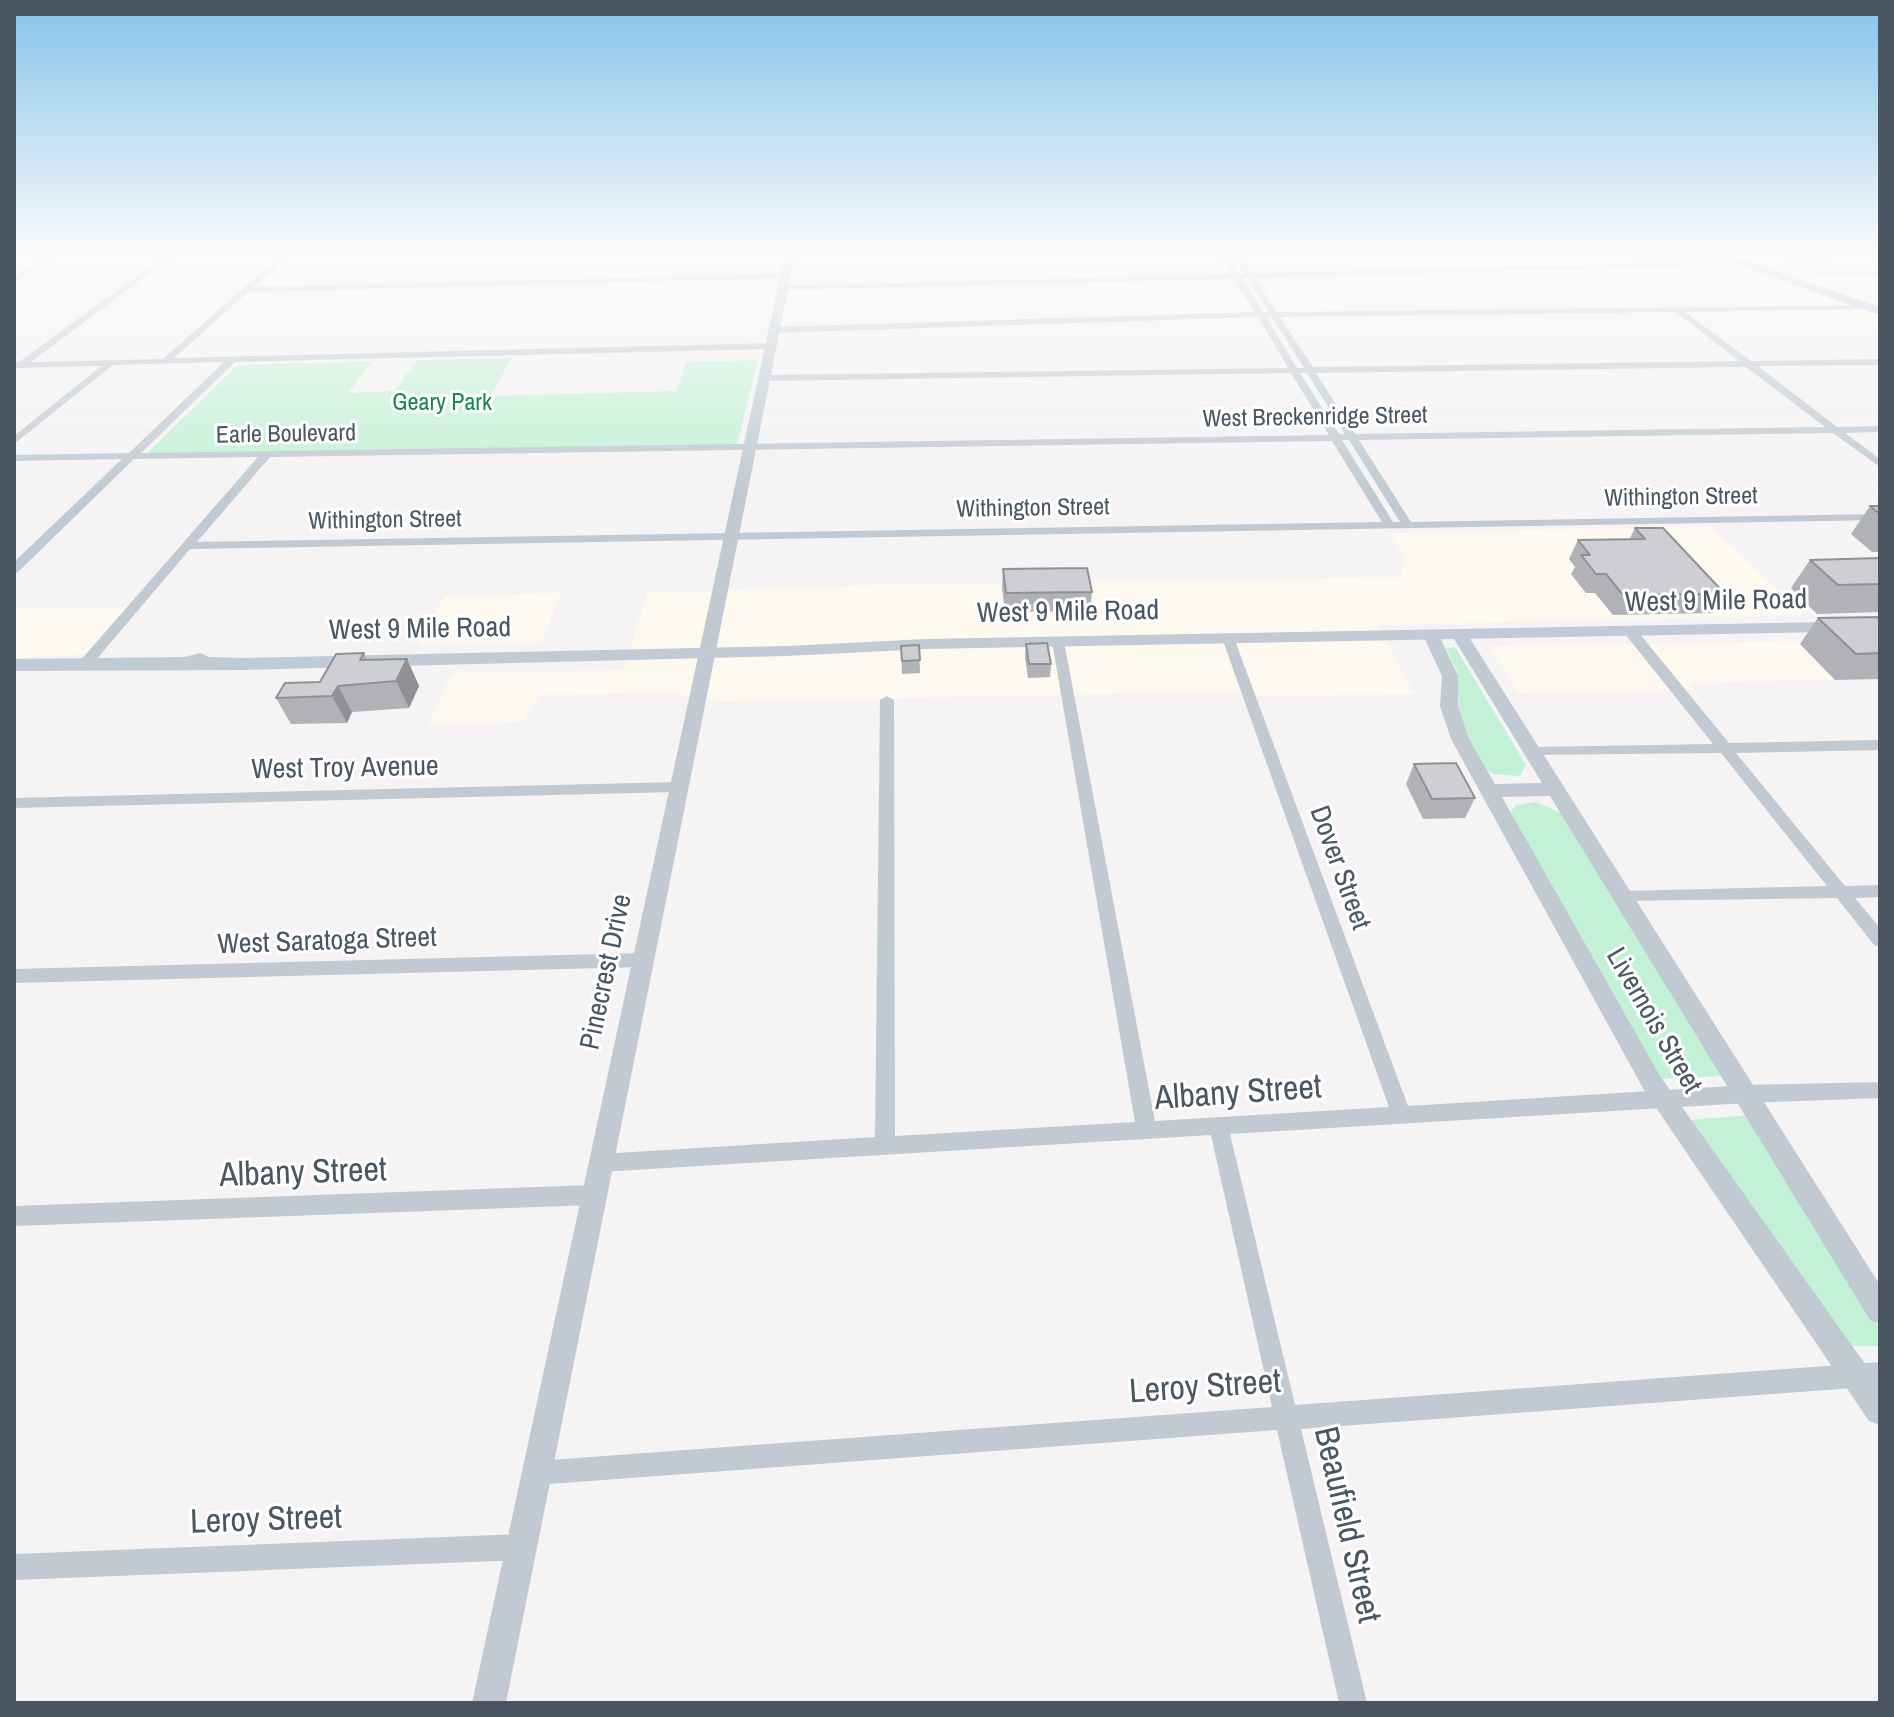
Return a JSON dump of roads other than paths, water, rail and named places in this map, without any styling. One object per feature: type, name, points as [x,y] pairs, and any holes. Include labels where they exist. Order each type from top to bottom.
[{"type":"main road","name":"West 9 Mile Road","points":[[14,665],[186,662],[228,665],[257,661],[707,653],[1058,642],[1880,626]]},
{"type":"street","points":[[17,365],[60,334]]},
{"type":"street","points":[[164,362],[196,334]]},
{"type":"street","name":"Pinecrest Drive","points":[[489,1703],[773,334]]},
{"type":"street","points":[[1273,334],[1389,525]]},
{"type":"street","points":[[1288,334],[1408,525]]},
{"type":"street","points":[[1710,334],[1880,464]]},
{"type":"street","points":[[17,365],[771,346]]},
{"type":"street","points":[[14,569],[232,360]]},
{"type":"street","points":[[764,378],[1293,368],[1880,362]]},
{"type":"street","points":[[14,441],[110,363]]},
{"type":"street","name":"West Breckenridge Street","points":[[751,447],[1880,429]]},
{"type":"street","name":"Earle Boulevard","points":[[14,458],[751,447]]},
{"type":"street","points":[[85,664],[266,455]]},
{"type":"street","name":"Withington Street","points":[[187,546],[1880,517]]},
{"type":"street","points":[[1630,631],[1880,940]]},
{"type":"street","name":"Livernois Street","points":[[1459,634],[1880,1310]]},
{"type":"street","name":"Livernois Street","points":[[1431,635],[1450,676],[1452,720],[1488,791],[1664,1100],[1868,1375],[1880,1410]]},
{"type":"street","name":"Dover Street","points":[[1228,638],[1402,1115]]},
{"type":"street","points":[[1058,642],[1147,1132]]},
{"type":"street","points":[[885,1147],[887,700]]},
{"type":"street","points":[[1533,752],[1880,745]]},
{"type":"street","name":"West Troy Avenue","points":[[14,803],[677,787]]},
{"type":"street","points":[[1488,791],[1557,789]]},
{"type":"street","points":[[1625,897],[1880,891]]},
{"type":"street","name":"West Saratoga Street","points":[[14,976],[642,960]]},
{"type":"street","name":"Albany Street","points":[[600,1163],[1747,1094],[1880,1090]]},
{"type":"street","name":"Beaufield Street","points":[[1219,1128],[1353,1703]]},
{"type":"street","name":"Albany Street","points":[[14,1216],[593,1195]]},
{"type":"street","name":"Leroy Street","points":[[536,1473],[1868,1375]]},
{"type":"street","name":"Leroy Street","points":[[14,1567],[522,1547]]},
{"type":"park label","name":"Geary Park","points":[[442,404]]}]
